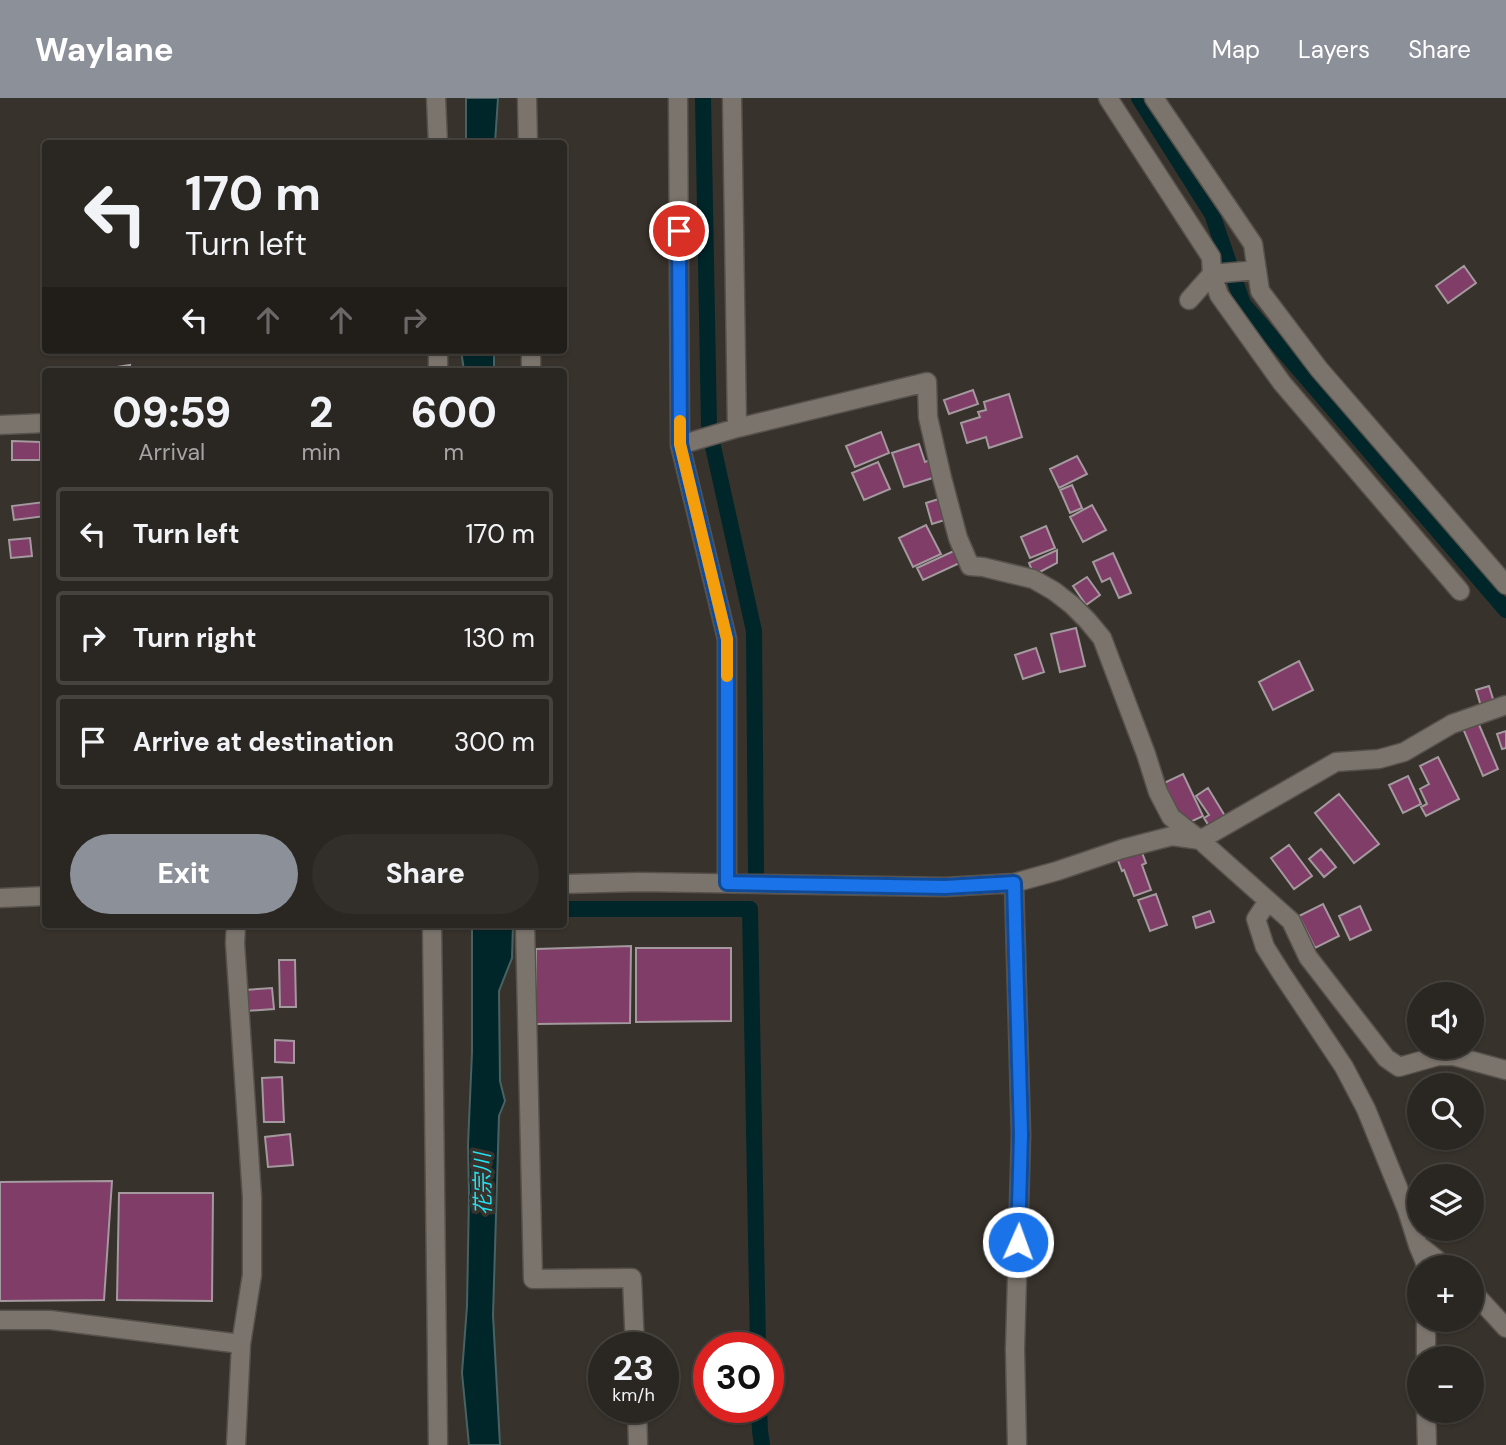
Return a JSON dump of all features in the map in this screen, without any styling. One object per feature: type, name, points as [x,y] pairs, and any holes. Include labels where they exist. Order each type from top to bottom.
[{"type":"street","points":[[436,98],[438,140]]},
{"type":"street","points":[[527,98],[528,140]]},
{"type":"street","points":[[678,98],[680,444],[727,639],[727,883]]},
{"type":"street","points":[[732,98],[737,428]]},
{"type":"street","points":[[1108,98],[1211,257],[1212,274],[1219,295],[1282,383],[1460,591]]},
{"type":"street","points":[[1154,98],[1253,244],[1260,291],[1319,369],[1506,585]]},
{"type":"street","points":[[1189,300],[1212,274],[1256,270]]},
{"type":"street","points":[[680,444],[927,382],[928,417],[942,478],[958,538],[970,566],[1033,579],[1072,605],[1102,638],[1158,792],[1171,817],[1291,921],[1308,957],[1386,1058],[1399,1066],[1438,1056],[1454,1056],[1506,1070]]},
{"type":"street","points":[[0,425],[42,423]]},
{"type":"street","points":[[567,884],[639,882],[945,887],[1014,883],[1172,836],[1200,840],[1336,762],[1379,759],[1404,752],[1451,724],[1506,705]]},
{"type":"street","points":[[1014,883],[1021,1135],[1015,1349],[1017,1445]]},
{"type":"street","points":[[0,898],[42,897]]},
{"type":"street","points":[[1268,901],[1256,919],[1265,947],[1344,1067],[1366,1109],[1422,1255]]},
{"type":"street","points":[[236,928],[252,1197],[252,1275],[241,1344],[236,1445]]},
{"type":"street","points":[[432,928],[438,1445]]},
{"type":"street","points":[[525,928],[533,1279],[632,1278],[634,1332]]},
{"type":"street","points":[[1418,1245],[1431,1255]]},
{"type":"street","points":[[1484,1304],[1506,1328]]},
{"type":"street","points":[[0,1320],[50,1320],[241,1344]]},
{"type":"street","points":[[637,1423],[638,1445]]},
{"type":"street","points":[[1426,1423],[1427,1445]]},
{"type":"water","points":[[466,98],[498,98],[495,140],[466,140]]},
{"type":"water","points":[[462,354],[494,354],[494,368],[464,368]]},
{"type":"water","name":"花宗川","points":[[472,928],[513,928],[512,958],[499,991],[500,1081],[505,1101],[499,1116],[493,1315],[500,1445],[469,1445],[462,1373],[467,1306],[468,1145],[472,1052]]},
{"type":"building","points":[[1464,266],[1476,283],[1448,303],[1436,286]]},
{"type":"building","points":[[973,390],[978,404],[949,414],[944,400]]},
{"type":"building","points":[[1009,394],[1022,437],[989,448],[986,437],[967,443],[961,423],[980,417],[978,412],[986,410],[984,402]]},
{"type":"building","points":[[881,432],[889,453],[855,467],[846,446]]},
{"type":"building","points":[[12,441],[40,442],[40,460],[12,460]]},
{"type":"building","points":[[919,444],[925,462],[933,459],[939,476],[904,487],[892,453]]},
{"type":"building","points":[[1077,456],[1087,474],[1059,488],[1050,469]]},
{"type":"building","points":[[878,462],[890,489],[864,500],[852,473]]},
{"type":"building","points":[[1072,485],[1082,508],[1070,513],[1060,490]]},
{"type":"building","points":[[945,497],[951,518],[932,524],[926,503]]},
{"type":"building","points":[[42,502],[42,516],[14,520],[12,506]]},
{"type":"building","points":[[1092,505],[1106,530],[1083,542],[1070,517]]},
{"type":"building","points":[[926,525],[941,554],[913,567],[899,538]]},
{"type":"building","points":[[1046,526],[1055,548],[1030,558],[1021,537]]},
{"type":"building","points":[[30,538],[32,556],[11,558],[9,540]]},
{"type":"building","points":[[958,549],[964,561],[923,580],[917,568]]},
{"type":"building","points":[[1057,550],[1057,563],[1034,575],[1029,563]]},
{"type":"building","points":[[1113,553],[1131,593],[1119,598],[1110,578],[1102,582],[1093,562]]},
{"type":"building","points":[[1087,577],[1100,595],[1086,605],[1073,586]]},
{"type":"building","points":[[1076,628],[1085,666],[1060,672],[1051,634]]},
{"type":"building","points":[[1036,648],[1044,672],[1023,679],[1015,655]]},
{"type":"building","points":[[1299,661],[1313,690],[1273,710],[1259,682]]},
{"type":"building","points":[[1489,686],[1494,702],[1481,706],[1476,690]]},
{"type":"building","points":[[1477,720],[1498,769],[1483,776],[1462,726]]},
{"type":"building","points":[[1506,731],[1506,748],[1502,749],[1497,734]]},
{"type":"building","points":[[1438,757],[1459,799],[1426,816],[1421,807],[1427,804],[1420,789],[1429,784],[1420,766]]},
{"type":"building","points":[[1183,774],[1203,816],[1184,825],[1164,783]]},
{"type":"building","points":[[1408,776],[1421,804],[1403,813],[1389,785]]},
{"type":"building","points":[[1208,788],[1225,816],[1209,826],[1204,818],[1209,815],[1196,796]]},
{"type":"building","points":[[1339,794],[1379,844],[1354,863],[1315,813]]},
{"type":"building","points":[[1289,845],[1312,876],[1294,889],[1271,858]]},
{"type":"building","points":[[1321,849],[1336,867],[1324,877],[1309,859]]},
{"type":"building","points":[[1141,850],[1146,863],[1142,865],[1151,890],[1134,896],[1117,858]]},
{"type":"building","points":[[1156,894],[1167,925],[1150,931],[1138,900]]},
{"type":"building","points":[[1323,904],[1339,936],[1315,948],[1299,916]]},
{"type":"building","points":[[1360,906],[1371,930],[1350,940],[1339,916]]},
{"type":"building","points":[[1210,911],[1214,922],[1196,928],[1193,917]]},
{"type":"building","points":[[631,946],[630,1023],[536,1024],[536,949]]},
{"type":"building","points":[[636,948],[731,948],[731,1021],[636,1022]]},
{"type":"building","points":[[279,960],[295,960],[296,1007],[280,1007]]},
{"type":"building","points":[[272,988],[274,1009],[246,1011],[244,990]]},
{"type":"building","points":[[275,1040],[294,1041],[294,1063],[275,1062]]},
{"type":"building","points":[[282,1077],[284,1122],[264,1122],[262,1078]]},
{"type":"building","points":[[290,1134],[293,1165],[268,1167],[265,1137]]},
{"type":"building","points":[[112,1181],[104,1300],[0,1301],[0,1182]]},
{"type":"building","points":[[119,1193],[213,1193],[212,1301],[117,1300]]},
{"type":"waterway","points":[[703,98],[709,426]]},
{"type":"waterway","points":[[1139,98],[1212,214],[1243,304],[1506,610]]},
{"type":"waterway","points":[[712,442],[754,631],[756,872]]},
{"type":"waterway","points":[[567,909],[750,909],[758,1332]]},
{"type":"waterway","points":[[760,1423],[762,1445]]},
{"type":"slow traffic","points":[[680,421],[680,444],[727,639],[727,676]]},
{"type":"route","points":[[679,231],[680,444],[727,639],[727,883],[945,887],[1014,883],[1021,1135],[1018,1242]]}]
